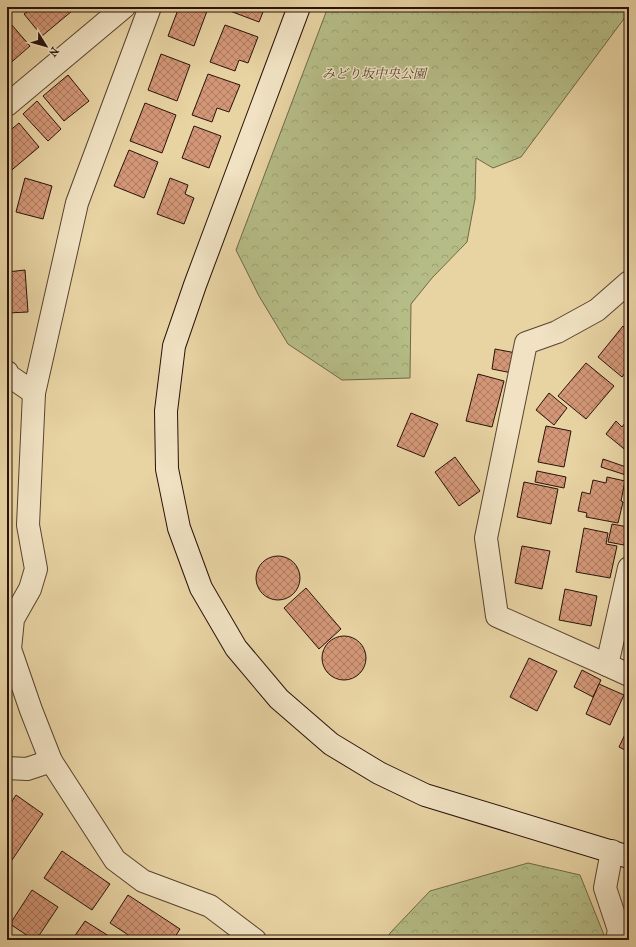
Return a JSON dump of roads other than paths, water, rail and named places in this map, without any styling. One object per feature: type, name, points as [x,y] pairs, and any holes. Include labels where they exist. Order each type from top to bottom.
[{"type":"street","points":[[7,105],[124,7]]},
{"type":"street","points":[[150,7],[78,203],[34,393],[28,525],[36,569],[30,589],[13,619],[10,649],[30,710],[51,761],[115,860],[143,881],[210,906],[255,940]]},
{"type":"street","points":[[299,7],[195,285],[174,346],[166,411],[167,469],[180,528],[201,588],[236,648],[279,699],[330,744],[379,773],[425,795],[620,854],[605,888],[619,930],[617,940]]},
{"type":"street","points":[[629,282],[597,310],[557,332],[526,343],[486,538],[497,616],[629,675]]},
{"type":"street","points":[[7,372],[8,375],[34,393]]},
{"type":"street","points":[[607,665],[629,568]]},
{"type":"street","points":[[7,768],[26,769],[51,761]]},
{"type":"park label","name":"みどり坂中央公園","points":[[374,73]]}]
